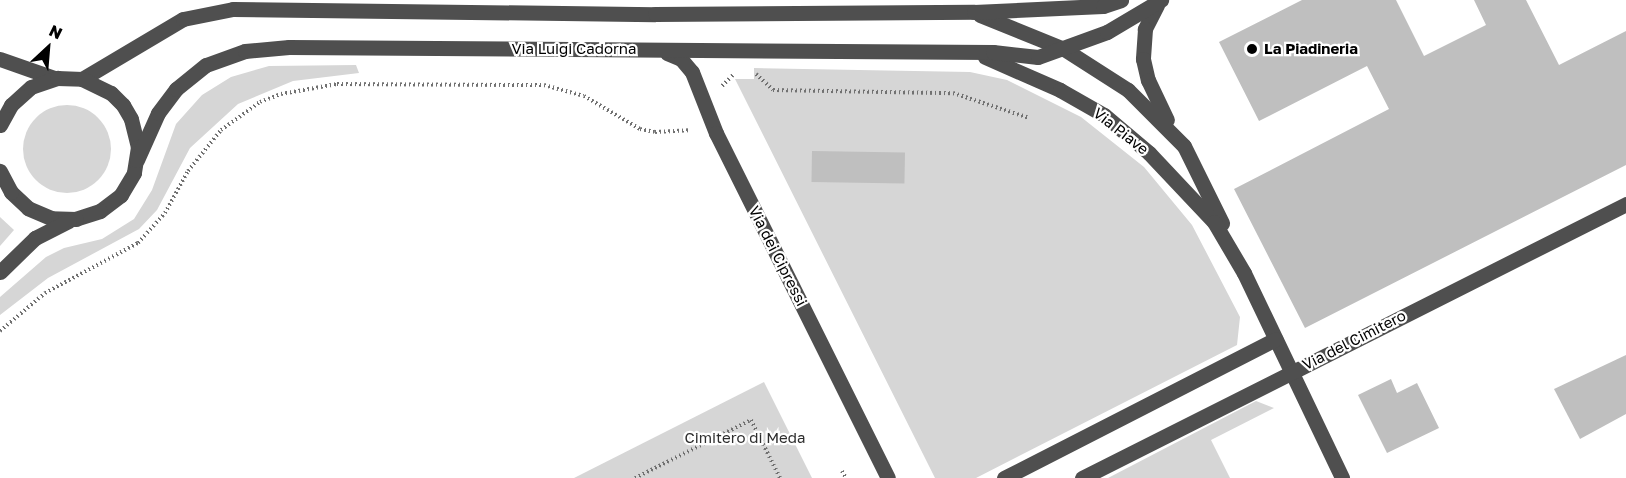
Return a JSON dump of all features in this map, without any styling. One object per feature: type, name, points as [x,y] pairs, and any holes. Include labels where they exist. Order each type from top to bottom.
[{"type":"street","points":[[648,0],[655,14]]},
{"type":"street","points":[[82,79],[164,28],[191,16],[233,9],[317,4],[655,14],[974,12],[1103,6],[1121,0]]},
{"type":"street","name":"Via Luigi Cadorna","points":[[0,272],[35,238],[111,204],[128,184],[158,113],[176,89],[206,65],[245,51],[288,47],[972,54],[993,52],[1038,57],[1064,49],[1124,24],[1161,0]]},
{"type":"street","name":"Via Piave","points":[[1161,0],[1148,19],[1143,59],[1148,80],[1175,132],[1202,175],[1234,254],[1342,478]]},
{"type":"street","points":[[974,12],[1064,49]]},
{"type":"street","name":"Via Piave","points":[[1064,49],[1128,90],[1175,132]]},
{"type":"street","name":"Via dei Cipressi","points":[[656,50],[673,54],[687,65],[710,119],[888,478]]},
{"type":"street","name":"Via Piave","points":[[972,54],[1044,82],[1104,115],[1189,193],[1214,222],[1234,254]]},
{"type":"street","points":[[0,58],[57,78],[82,79],[111,93],[123,105],[136,134],[137,160]]},
{"type":"street","points":[[0,125],[20,95],[57,78]]},
{"type":"street","points":[[0,171],[11,192],[28,208],[51,218],[76,219]]},
{"type":"street","name":"Via del Cimitero","points":[[1082,478],[1626,204]]},
{"type":"street","points":[[1004,478],[1276,339]]},
{"type":"path","points":[[0,331],[45,293],[138,243],[165,213],[188,171],[221,130],[260,102],[281,94],[337,84],[544,85],[585,96],[625,122],[655,132],[688,130],[710,119],[726,80],[742,74]]},
{"type":"path","points":[[750,74],[757,74],[773,90],[953,93],[1029,118]]},
{"type":"path","points":[[635,478],[752,420],[780,478]]},
{"type":"path","points":[[842,471],[846,478]]},
{"type":"green space","points":[[356,65],[359,73],[293,81],[238,104],[190,148],[157,210],[139,229],[48,278],[0,315],[0,297],[46,257],[64,248],[102,239],[134,219],[152,190],[176,124],[202,95],[231,77],[269,66]]},
{"type":"green space","points":[[754,68],[970,72],[1007,80],[1081,117],[1144,167],[1192,225],[1240,317],[1237,345],[976,478],[935,478],[735,79],[754,79]]},
{"type":"green space","points":[[67,105],[84,108],[98,118],[108,132],[111,149],[108,166],[98,180],[84,190],[67,193],[50,190],[36,180],[26,166],[23,149],[26,132],[36,118],[50,108]]},
{"type":"green space","points":[[0,217],[14,230],[0,246]]},
{"type":"green space","name":"Cimitero di Meda","points":[[764,382],[812,478],[574,478]]},
{"type":"green space","points":[[1256,401],[1274,408],[1211,440],[1230,478],[1108,478]]},
{"type":"building","points":[[1302,0],[1396,0],[1424,56],[1486,25],[1474,0],[1526,0],[1559,65],[1626,31],[1626,165],[1305,328],[1234,189],[1389,109],[1367,66],[1259,121],[1219,42]]},
{"type":"building","points":[[812,151],[905,153],[904,184],[811,182]]},
{"type":"building","points":[[1626,355],[1626,414],[1580,439],[1554,389]]},
{"type":"building","points":[[1391,379],[1397,393],[1417,383],[1439,428],[1387,453],[1358,395]]},
{"type":"place","name":"La Piadineria","points":[[1252,49]]}]
